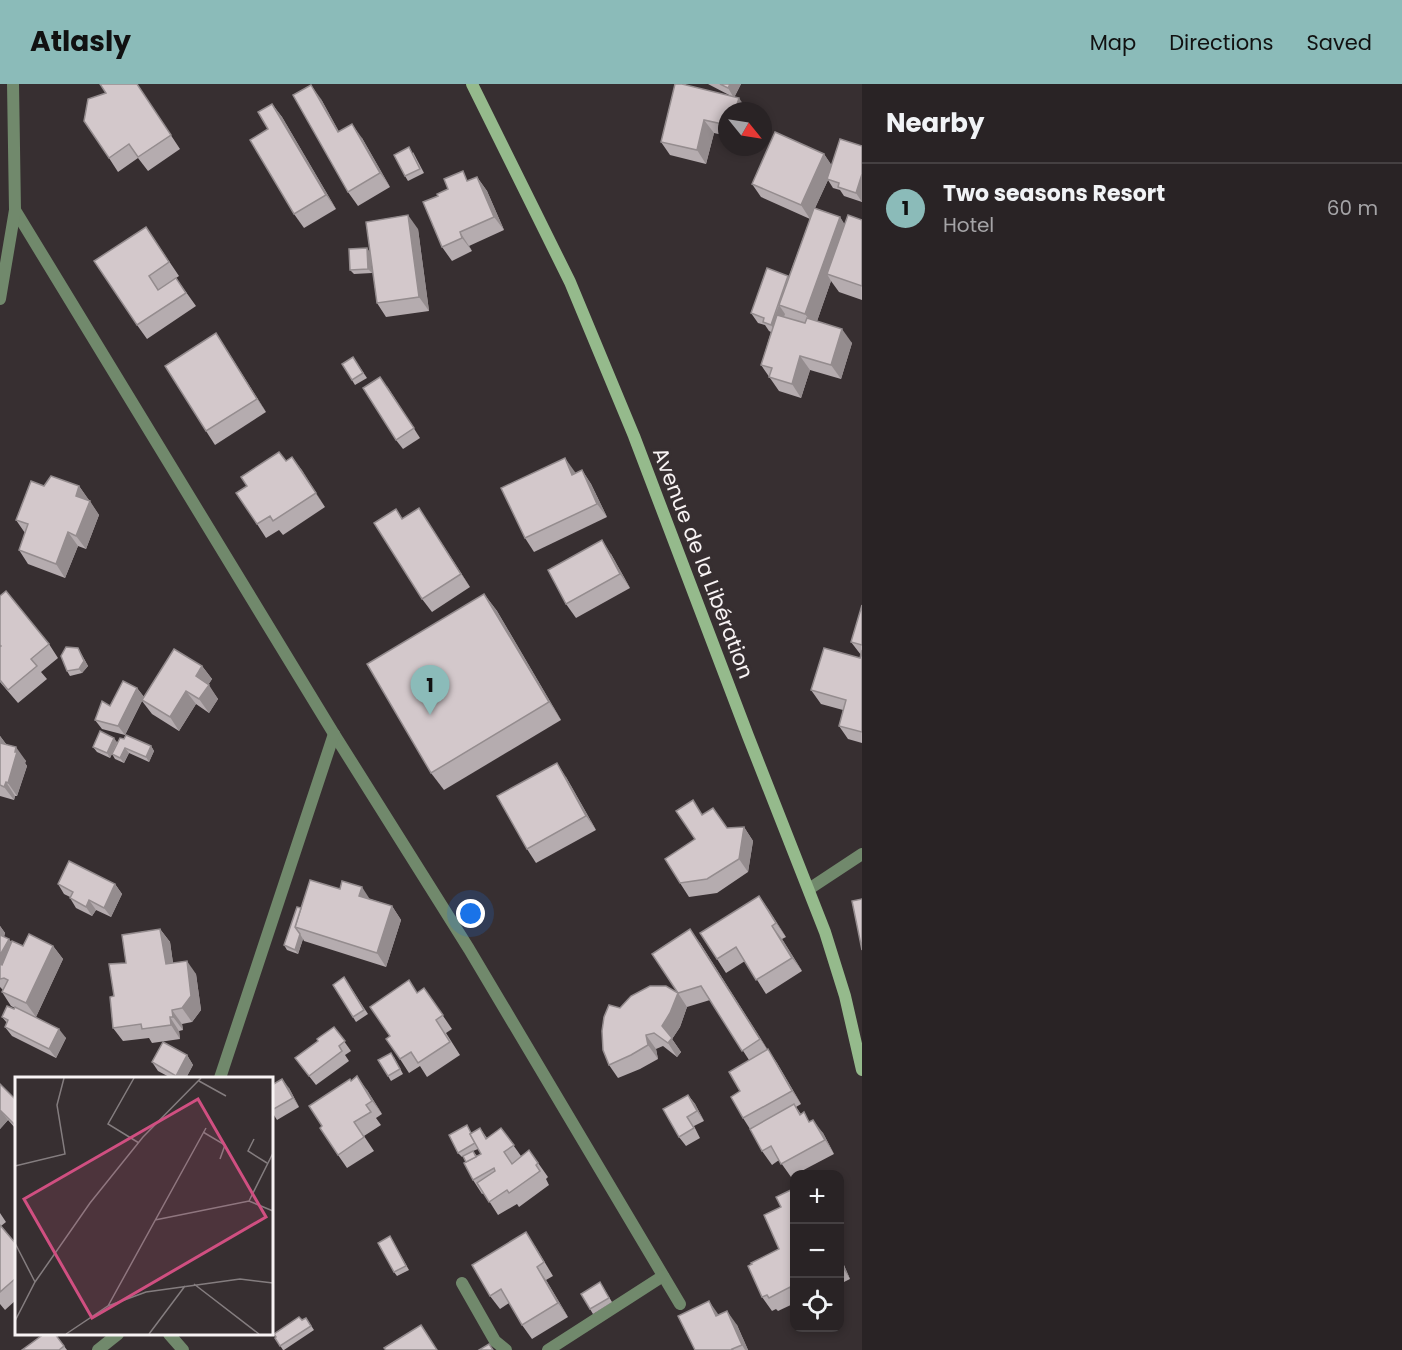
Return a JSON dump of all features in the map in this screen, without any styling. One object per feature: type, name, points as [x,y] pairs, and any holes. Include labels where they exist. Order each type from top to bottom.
[{"type":"street","points":[[0,299],[15,210],[13,84]]},
{"type":"street","name":"Avenue de la Libération","points":[[472,84],[570,282],[634,436],[825,932],[845,996],[862,1070]]},
{"type":"street","points":[[15,210],[334,734],[469,949],[680,1304]]},
{"type":"street","points":[[220,1077],[334,734]]},
{"type":"street","points":[[809,889],[862,854]]},
{"type":"street","points":[[548,1350],[663,1276]]},
{"type":"street","points":[[462,1283],[495,1341],[506,1350]]},
{"type":"street","points":[[98,1350],[117,1335]]},
{"type":"street","points":[[170,1335],[183,1350]]},
{"type":"building","points":[[100,84],[137,84],[171,135],[138,157],[129,144],[109,158],[84,121],[88,99],[106,93]]},
{"type":"building","points":[[675,84],[739,98],[738,102],[718,102],[718,123],[704,120],[697,150],[661,142]]},
{"type":"building","points":[[311,85],[338,132],[352,124],[380,173],[348,192],[293,95]]},
{"type":"building","points":[[272,104],[326,195],[294,214],[250,140],[268,129],[258,112]]},
{"type":"building","points":[[775,132],[824,154],[801,205],[752,184],[764,156],[772,156],[772,139]]},
{"type":"building","points":[[840,139],[862,146],[862,174],[856,193],[838,187],[839,183],[827,179]]},
{"type":"building","points":[[409,147],[420,169],[405,176],[394,155]]},
{"type":"building","points":[[463,171],[467,181],[477,177],[494,217],[460,232],[462,238],[442,247],[423,202],[448,189],[444,179]]},
{"type":"building","points":[[814,208],[840,217],[805,314],[779,305]]},
{"type":"building","points":[[408,215],[419,297],[377,303],[366,222]]},
{"type":"building","points":[[848,215],[862,220],[862,286],[827,274]]},
{"type":"building","points":[[146,227],[169,262],[149,276],[158,290],[176,278],[186,293],[137,325],[94,261]]},
{"type":"building","points":[[367,248],[368,269],[350,270],[349,249]]},
{"type":"building","points":[[767,268],[788,276],[771,325],[763,322],[764,318],[751,313]]},
{"type":"building","points":[[777,315],[805,323],[807,318],[842,329],[831,365],[800,356],[792,384],[769,377],[772,368],[761,365]]},
{"type":"building","points":[[216,333],[257,399],[206,431],[165,366]]},
{"type":"building","points":[[353,357],[363,373],[352,380],[342,364]]},
{"type":"building","points":[[380,377],[414,428],[396,440],[363,388]]},
{"type":"building","points":[[279,452],[286,461],[292,457],[316,493],[273,521],[270,516],[257,524],[236,493],[247,486],[241,477]]},
{"type":"building","points":[[565,458],[572,475],[582,470],[597,504],[525,538],[501,488]]},
{"type":"building","points":[[51,476],[79,486],[76,496],[90,501],[76,536],[68,532],[56,564],[19,550],[28,524],[16,520],[31,481],[44,486]]},
{"type":"building","points":[[419,508],[461,574],[422,599],[374,523],[396,509],[402,519]]},
{"type":"building","points":[[602,540],[620,574],[566,604],[548,570]]},
{"type":"building","points":[[6,591],[49,644],[31,659],[37,666],[8,690],[0,680],[0,596]]},
{"type":"building","points":[[484,594],[549,702],[431,773],[367,664]]},
{"type":"building","points":[[862,605],[862,645],[851,642]]},
{"type":"building","points":[[66,647],[78,648],[84,661],[79,669],[67,671],[61,656]]},
{"type":"building","points":[[824,648],[860,658],[862,650],[862,732],[839,726],[846,700],[811,690]]},
{"type":"building","points":[[174,649],[202,666],[196,676],[209,685],[199,699],[186,691],[170,717],[142,700]]},
{"type":"building","points":[[123,681],[137,688],[118,726],[95,720],[102,701],[110,706]]},
{"type":"building","points":[[100,731],[114,738],[107,753],[93,747]]},
{"type":"building","points":[[126,735],[151,746],[146,757],[125,748],[120,758],[112,754],[120,738],[124,739]]},
{"type":"building","points":[[0,743],[16,747],[15,752],[17,752],[8,783],[6,782],[4,787],[0,785]]},
{"type":"building","points":[[557,763],[586,816],[527,849],[497,796]]},
{"type":"building","points":[[693,800],[702,815],[713,808],[727,828],[744,827],[739,859],[707,879],[680,883],[665,859],[695,839],[676,811]]},
{"type":"building","points":[[69,861],[115,884],[104,908],[89,900],[86,907],[70,898],[73,892],[58,884]]},
{"type":"building","points":[[310,880],[340,889],[342,881],[362,887],[359,896],[392,906],[377,953],[295,927]]},
{"type":"building","points":[[759,896],[776,923],[772,926],[792,958],[756,980],[736,947],[717,959],[700,933]]},
{"type":"building","points":[[862,899],[862,950],[852,901]]},
{"type":"building","points":[[297,907],[301,908],[295,927],[300,934],[295,950],[284,945]]},
{"type":"building","points":[[160,929],[166,964],[187,961],[191,996],[182,1008],[172,1010],[171,1025],[142,1029],[141,1024],[113,1028],[110,997],[114,996],[109,964],[126,963],[122,935]]},
{"type":"building","points":[[690,929],[760,1039],[742,1051],[701,986],[678,993],[652,954]]},
{"type":"building","points":[[29,934],[53,946],[26,1003],[2,992],[8,980],[0,979],[0,964],[2,965],[12,941],[23,946]]},
{"type":"building","points":[[0,935],[9,939],[0,955]]},
{"type":"building","points":[[344,977],[364,1010],[353,1017],[333,985]]},
{"type":"building","points":[[409,980],[417,993],[424,988],[443,1015],[436,1020],[450,1042],[418,1063],[411,1052],[400,1059],[386,1039],[390,1036],[370,1007]]},
{"type":"building","points":[[650,986],[666,986],[678,993],[662,1026],[672,1038],[668,1043],[654,1033],[646,1035],[648,1045],[609,1065],[603,1050],[602,1031],[609,1005],[620,1008],[631,996]]},
{"type":"building","points":[[7,1006],[14,1009],[15,1007],[59,1029],[49,1049],[5,1027],[8,1020],[2,1017]]},
{"type":"building","points":[[334,1027],[345,1041],[339,1046],[342,1051],[309,1076],[295,1058]]},
{"type":"building","points":[[163,1042],[187,1055],[176,1076],[152,1062]]},
{"type":"building","points":[[768,1049],[792,1091],[743,1118],[731,1097],[740,1091],[729,1072]]},
{"type":"building","points":[[391,1053],[400,1069],[388,1076],[378,1060]]},
{"type":"building","points":[[357,1076],[372,1101],[366,1105],[371,1112],[354,1122],[364,1137],[338,1155],[309,1106]]},
{"type":"building","points":[[282,1079],[293,1098],[273,1109],[273,1084]]},
{"type":"building","points":[[0,1084],[15,1099],[15,1125],[0,1112]]},
{"type":"building","points":[[688,1095],[697,1111],[687,1117],[694,1128],[679,1137],[663,1109]]},
{"type":"building","points":[[794,1104],[800,1115],[804,1112],[809,1122],[813,1120],[825,1140],[781,1164],[771,1146],[762,1151],[750,1129]]},
{"type":"building","points":[[467,1125],[475,1143],[458,1153],[449,1135]]},
{"type":"building","points":[[480,1128],[486,1139],[501,1128],[514,1145],[504,1152],[512,1164],[529,1150],[538,1163],[536,1165],[540,1171],[509,1193],[507,1190],[489,1202],[477,1183],[495,1171],[494,1168],[473,1180],[464,1163],[481,1154],[470,1134]]},
{"type":"building","points":[[473,1151],[476,1157],[466,1162],[463,1156]]},
{"type":"building","points":[[790,1190],[790,1287],[769,1298],[767,1295],[762,1297],[748,1266],[779,1249],[764,1215],[781,1207],[776,1197]]},
{"type":"building","points":[[0,1225],[15,1243],[15,1279],[0,1292]]},
{"type":"building","points":[[526,1232],[544,1262],[537,1267],[558,1303],[522,1325],[501,1289],[490,1296],[472,1265]]},
{"type":"building","points":[[390,1236],[406,1266],[394,1272],[378,1243]]},
{"type":"building","points":[[600,1282],[609,1298],[590,1309],[581,1294]]},
{"type":"building","points":[[709,1301],[716,1316],[727,1311],[742,1345],[733,1350],[695,1350],[678,1316]]},
{"type":"building","points":[[299,1317],[302,1320],[306,1318],[311,1326],[280,1346],[274,1334]]},
{"type":"building","points":[[421,1325],[437,1350],[386,1350],[384,1348]]},
{"type":"building","points":[[43,1335],[56,1335],[64,1346],[59,1350],[22,1350]]},
{"type":"building","points":[[489,1344],[493,1350],[479,1350]]},
{"type":"place","name":"Two seasons Resort","points":[[430,715]]}]
